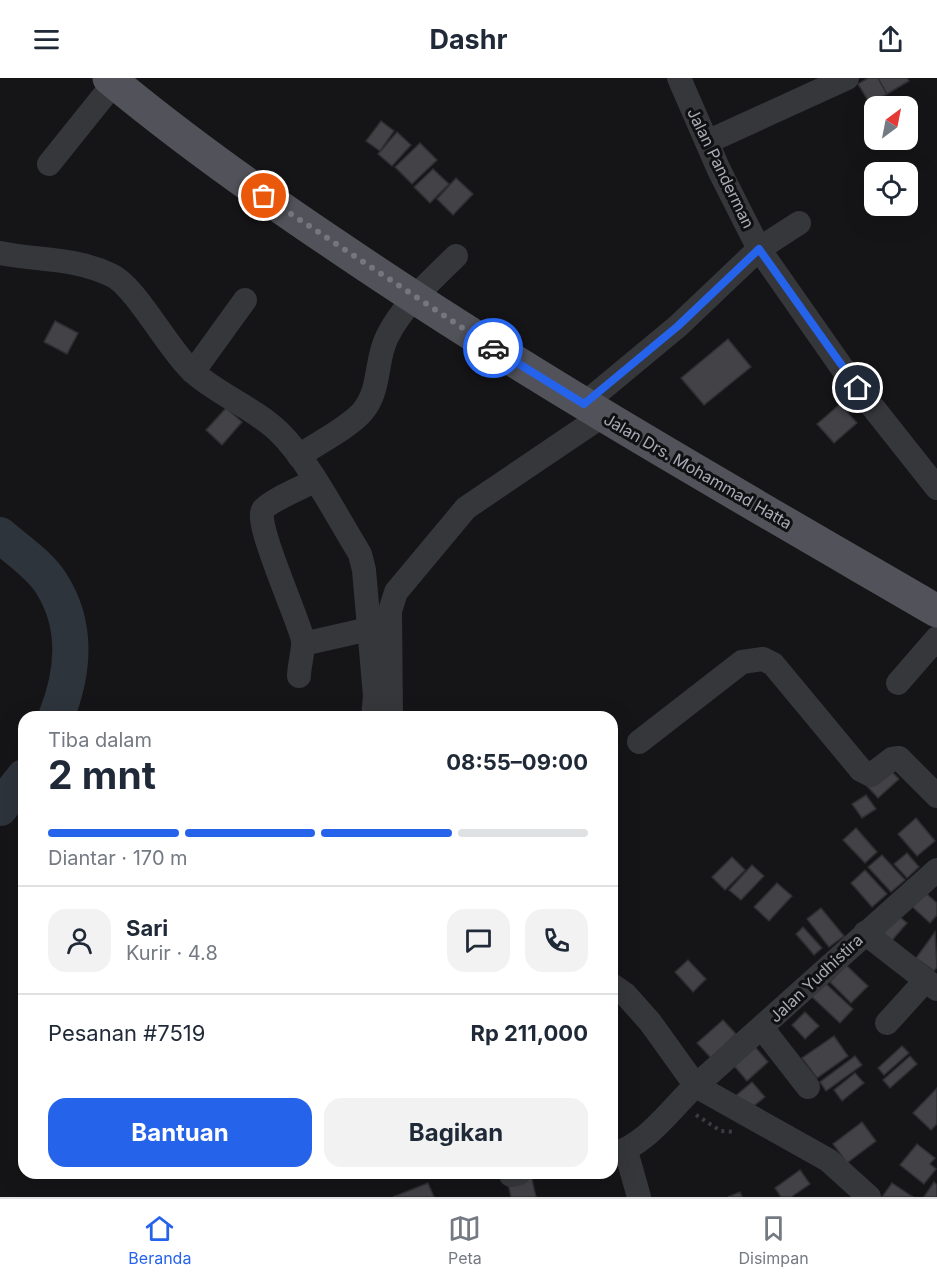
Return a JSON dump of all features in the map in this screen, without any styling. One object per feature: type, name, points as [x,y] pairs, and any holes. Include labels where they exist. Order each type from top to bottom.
[{"type":"main road","name":"Jalan Drs. Mohammad Hatta","points":[[112,80],[264,196],[414,298],[593,410],[937,611]]},
{"type":"street","name":"Jalan Panderman","points":[[679,78],[759,249],[845,372],[937,488]]},
{"type":"street","points":[[707,142],[847,78]]},
{"type":"street","points":[[49,164],[112,80]]},
{"type":"street","points":[[374,711],[375,696],[369,629],[379,605],[396,592],[466,508],[593,410],[759,249],[799,223]]},
{"type":"street","points":[[0,253],[61,259],[113,275],[129,290],[166,341],[306,451],[314,481],[360,554],[364,570],[379,605],[389,711]]},
{"type":"street","points":[[306,451],[361,414],[372,399],[387,338],[414,298],[456,256]]},
{"type":"street","points":[[198,366],[245,300]]},
{"type":"street","points":[[299,676],[303,644],[297,617],[266,541],[260,517],[264,508],[314,481]]},
{"type":"street","points":[[303,644],[369,629]]},
{"type":"street","points":[[898,683],[937,638]]},
{"type":"street","points":[[639,742],[742,662],[763,659],[773,664],[861,770],[871,775],[892,759],[899,758],[937,796]]},
{"type":"street","name":"Jalan Yudhistira","points":[[619,1152],[762,1028],[937,870]]},
{"type":"street","points":[[865,933],[931,984],[887,1023]]},
{"type":"street","points":[[618,989],[650,1022],[687,1094],[828,1160],[869,1197]]},
{"type":"street","points":[[762,1028],[808,1087]]},
{"type":"street","points":[[619,1152],[639,1197]]},
{"type":"path","points":[[687,1094],[721,1131],[728,1133],[743,1121]]},
{"type":"building","points":[[868,78],[878,78],[887,94],[865,96],[858,84]]},
{"type":"building","points":[[878,78],[907,78],[909,81],[887,94]]},
{"type":"building","points":[[381,121],[394,131],[380,151],[366,141]]},
{"type":"building","points":[[397,132],[411,145],[392,166],[378,154]]},
{"type":"building","points":[[420,143],[437,160],[412,184],[395,167]]},
{"type":"building","points":[[433,169],[449,184],[430,203],[414,187]]},
{"type":"building","points":[[456,178],[473,194],[453,215],[437,199]]},
{"type":"building","points":[[55,321],[78,333],[67,354],[44,342]]},
{"type":"building","points":[[728,339],[751,367],[704,405],[681,378]]},
{"type":"building","points":[[840,404],[857,423],[834,443],[817,424]]},
{"type":"building","points":[[226,408],[242,422],[222,445],[206,430]]},
{"type":"building","points":[[888,768],[899,779],[878,798],[867,786]]},
{"type":"building","points":[[866,795],[876,809],[862,818],[852,804]]},
{"type":"building","points":[[916,818],[935,841],[917,856],[898,834]]},
{"type":"building","points":[[856,828],[877,852],[865,863],[843,840]]},
{"type":"building","points":[[907,853],[919,867],[907,878],[894,864]]},
{"type":"building","points":[[882,855],[905,880],[891,892],[868,867]]},
{"type":"building","points":[[732,857],[745,870],[725,890],[712,877]]},
{"type":"building","points":[[752,865],[764,876],[741,900],[729,890]]},
{"type":"building","points":[[865,870],[887,894],[872,907],[851,883]]},
{"type":"building","points":[[777,883],[792,896],[769,921],[754,907]]},
{"type":"building","points":[[920,888],[937,903],[937,915],[930,923],[907,902]]},
{"type":"building","points":[[821,908],[844,936],[829,947],[807,919]]},
{"type":"building","points":[[894,912],[907,923],[888,945],[875,933]]},
{"type":"building","points":[[803,927],[822,948],[814,955],[796,934]]},
{"type":"building","points":[[935,932],[937,967],[934,971],[916,958]]},
{"type":"building","points":[[688,960],[706,979],[693,992],[675,972]]},
{"type":"building","points":[[846,965],[868,986],[851,1003],[830,982]]},
{"type":"building","points":[[824,982],[853,1009],[840,1023],[811,996]]},
{"type":"building","points":[[805,1012],[819,1026],[805,1039],[792,1025]]},
{"type":"building","points":[[723,1020],[736,1034],[711,1058],[697,1043]]},
{"type":"building","points":[[834,1036],[848,1056],[817,1078],[802,1058]]},
{"type":"building","points":[[751,1042],[768,1062],[747,1081],[730,1061]]},
{"type":"building","points":[[902,1046],[909,1053],[884,1075],[878,1068]]},
{"type":"building","points":[[855,1056],[862,1065],[826,1091],[820,1082]]},
{"type":"building","points":[[910,1056],[917,1064],[890,1088],[883,1080]]},
{"type":"building","points":[[855,1073],[864,1083],[842,1101],[834,1090]]},
{"type":"building","points":[[752,1082],[765,1097],[745,1113],[733,1098]]},
{"type":"building","points":[[937,1088],[937,1124],[931,1130],[913,1113]]},
{"type":"building","points":[[862,1122],[876,1141],[847,1163],[833,1144]]},
{"type":"building","points":[[917,1144],[935,1158],[930,1164],[936,1169],[924,1184],[900,1165]]},
{"type":"building","points":[[800,1170],[810,1184],[791,1197],[781,1197],[775,1188]]},
{"type":"building","points":[[532,1179],[536,1197],[511,1197],[507,1180]]},
{"type":"building","points":[[934,1182],[937,1185],[937,1197],[924,1197]]},
{"type":"building","points":[[428,1183],[434,1197],[393,1197]]},
{"type":"building","points":[[892,1183],[913,1197],[882,1197]]},
{"type":"building","points":[[740,1192],[742,1197],[728,1197]]},
{"type":"waterway","points":[[0,535],[46,576],[60,599],[66,615],[69,632],[69,666],[67,683],[58,711]]},
{"type":"waterway","points":[[0,808],[18,785]]},
{"type":"way so far","points":[[264,196],[414,298],[493,348]]},
{"type":"route","points":[[493,348],[584,404],[678,326],[759,249],[858,388]]}]
